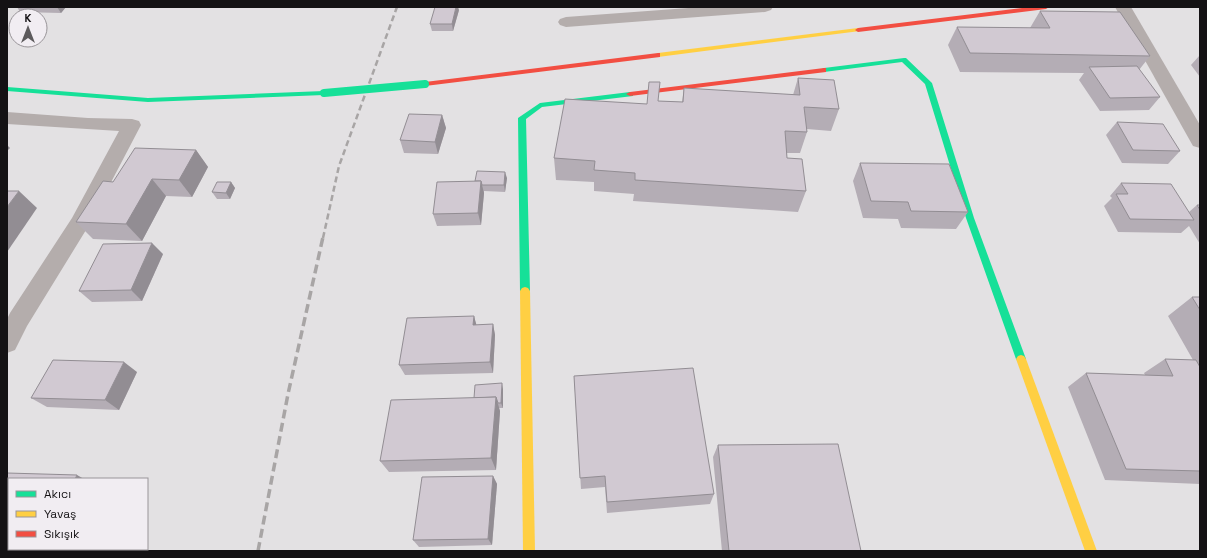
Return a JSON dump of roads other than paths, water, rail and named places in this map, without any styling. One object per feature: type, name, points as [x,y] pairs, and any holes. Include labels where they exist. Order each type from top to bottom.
[{"type":"street","points":[[566,22],[765,7]]},
{"type":"street","points":[[7,89],[148,100],[324,93],[425,84],[1046,7]]},
{"type":"street","points":[[1123,7],[1195,123],[1200,141]]},
{"type":"street","points":[[529,551],[522,118],[540,105],[904,60],[928,83],[970,218],[1091,551]]},
{"type":"street","points":[[7,118],[88,124],[132,125],[79,224],[18,320],[7,343]]},
{"type":"railway","points":[[323,238],[339,166],[397,7]]},
{"type":"railway","points":[[258,551],[288,394],[323,237]]}]
